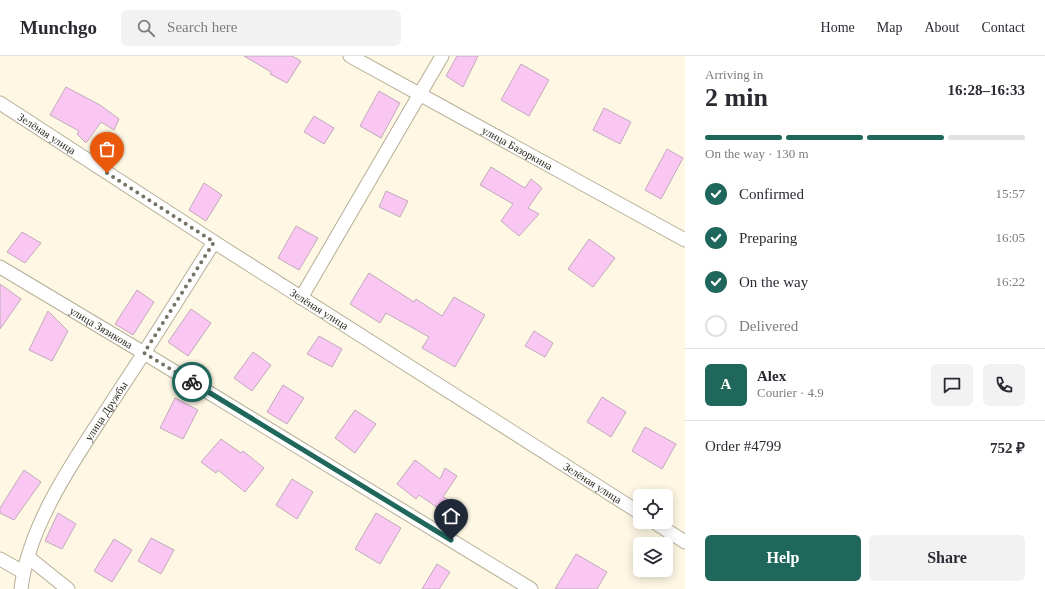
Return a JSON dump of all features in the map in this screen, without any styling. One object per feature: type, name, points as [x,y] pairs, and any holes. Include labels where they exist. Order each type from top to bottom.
[{"type":"street","name":"улица Базоркина","points":[[350,56],[420,96],[685,240]]},
{"type":"street","points":[[301,298],[442,56]]},
{"type":"street","name":"Зелёная улица","points":[[0,103],[301,298],[633,509]]},
{"type":"street","name":"улица Дружбы","points":[[21,589],[23,572],[37,532],[63,478],[214,242]]},
{"type":"street","name":"улица Зязикова","points":[[0,267],[144,353],[530,589]]},
{"type":"street","points":[[665,529],[685,542]]},
{"type":"street","points":[[28,557],[68,589]]},
{"type":"street","points":[[0,559],[23,572]]},
{"type":"building","points":[[244,56],[292,56],[301,61],[287,83],[270,74],[271,72]]},
{"type":"building","points":[[457,56],[478,56],[463,87],[446,76]]},
{"type":"building","points":[[521,64],[549,80],[529,116],[501,100]]},
{"type":"building","points":[[66,87],[100,105],[119,119],[114,130],[101,122],[86,143],[77,134],[79,131],[50,115]]},
{"type":"building","points":[[379,91],[400,103],[381,138],[360,126]]},
{"type":"building","points":[[604,108],[631,122],[620,144],[593,130]]},
{"type":"building","points":[[314,116],[334,128],[324,144],[304,132]]},
{"type":"building","points":[[667,149],[683,158],[661,199],[645,190]]},
{"type":"building","points":[[491,167],[525,188],[531,179],[542,188],[528,208],[539,214],[519,236],[501,221],[513,204],[480,185]]},
{"type":"building","points":[[204,183],[222,195],[206,221],[189,210]]},
{"type":"building","points":[[386,191],[408,201],[400,217],[379,207]]},
{"type":"building","points":[[296,226],[318,238],[299,270],[278,258]]},
{"type":"building","points":[[22,232],[41,243],[25,263],[7,252]]},
{"type":"building","points":[[589,239],[615,258],[593,287],[568,269]]},
{"type":"building","points":[[369,273],[414,302],[416,299],[442,316],[454,297],[485,315],[455,367],[422,348],[429,337],[386,313],[380,323],[350,304]]},
{"type":"building","points":[[0,284],[21,299],[0,329]]},
{"type":"building","points":[[137,290],[154,302],[133,335],[115,324]]},
{"type":"building","points":[[191,309],[211,323],[188,356],[168,342]]},
{"type":"building","points":[[48,311],[68,331],[52,361],[29,350]]},
{"type":"building","points":[[534,331],[553,343],[545,357],[525,346]]},
{"type":"building","points":[[319,336],[342,349],[332,367],[307,354]]},
{"type":"building","points":[[253,352],[271,365],[252,391],[234,378]]},
{"type":"building","points":[[283,385],[304,398],[287,424],[267,412]]},
{"type":"building","points":[[602,397],[626,412],[611,437],[587,422]]},
{"type":"building","points":[[175,398],[198,410],[183,439],[160,428]]},
{"type":"building","points":[[355,410],[376,424],[355,453],[335,438]]},
{"type":"building","points":[[645,427],[676,444],[662,469],[632,451]]},
{"type":"building","points":[[221,439],[241,453],[243,451],[264,468],[245,492],[218,470],[216,473],[201,462]]},
{"type":"building","points":[[415,460],[440,479],[445,468],[457,476],[443,497],[453,502],[448,515],[419,495],[416,499],[397,484]]},
{"type":"building","points":[[24,470],[41,482],[14,520],[0,513],[0,508]]},
{"type":"building","points":[[292,479],[313,492],[297,519],[276,505]]},
{"type":"building","points":[[58,513],[76,524],[62,549],[45,541]]},
{"type":"building","points":[[376,513],[401,528],[380,564],[355,549]]},
{"type":"building","points":[[151,538],[174,550],[161,574],[138,561]]},
{"type":"building","points":[[114,539],[132,550],[112,582],[94,571]]},
{"type":"building","points":[[576,554],[607,572],[597,589],[555,589]]},
{"type":"building","points":[[437,564],[450,572],[439,589],[422,589]]},
{"type":"way so far","points":[[107,173],[214,242],[144,353],[192,382]]},
{"type":"route","points":[[192,382],[451,540]]}]
